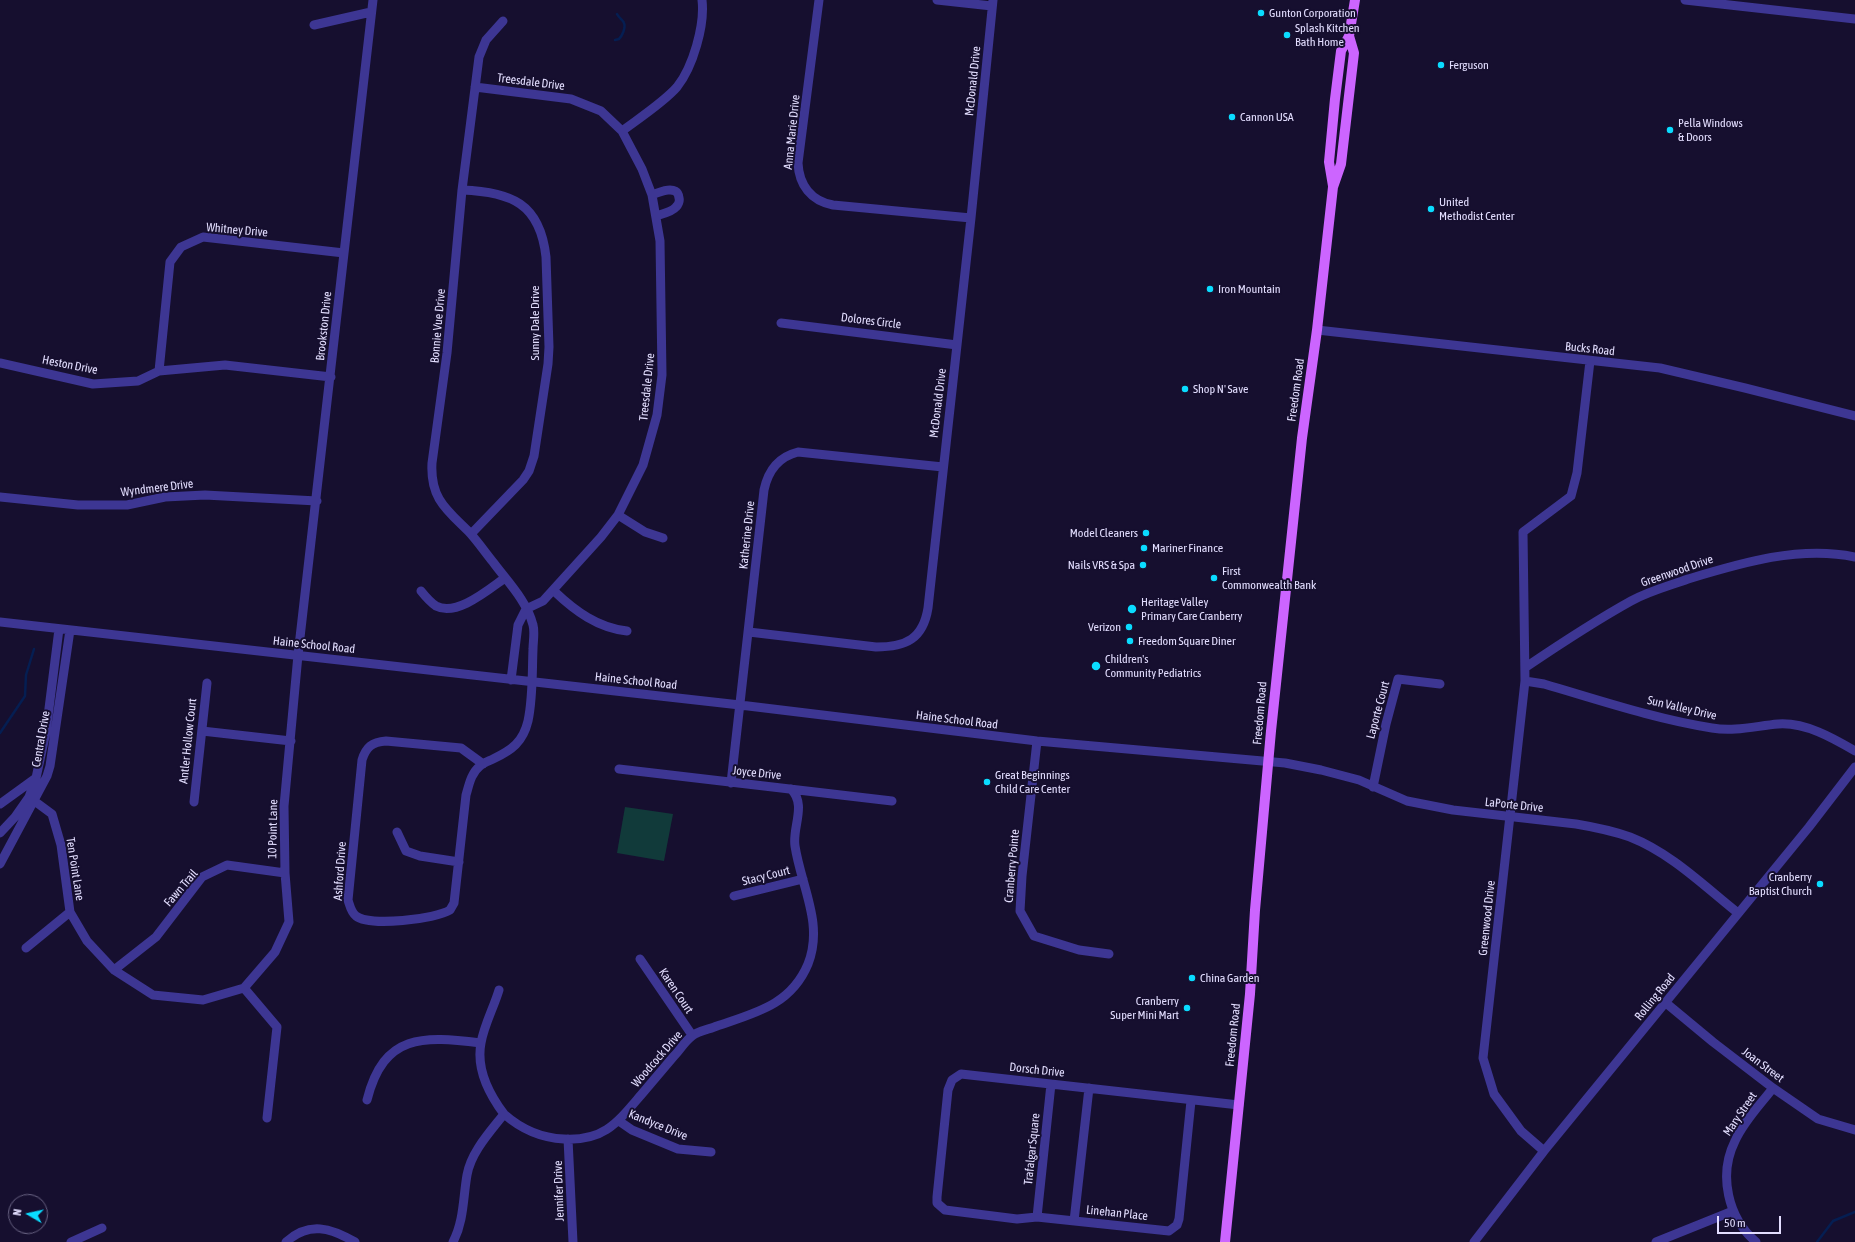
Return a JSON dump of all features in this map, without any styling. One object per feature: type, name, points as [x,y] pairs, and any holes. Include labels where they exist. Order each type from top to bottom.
[{"type":"main road","name":"Freedom Road","points":[[1225,1242],[1250,994],[1255,906],[1269,760],[1302,438],[1317,330],[1333,187],[1329,162],[1331,131],[1341,51],[1349,36],[1355,0]]},
{"type":"street","name":"Brookston Drive","points":[[298,655],[317,501],[373,0]]},
{"type":"street","points":[[622,131],[671,93],[680,82],[699,39],[702,22],[702,0]]},
{"type":"street","name":"Anna Marie Drive","points":[[818,0],[798,163],[799,174],[803,185],[817,200],[833,205],[971,218]]},
{"type":"street","points":[[937,0],[993,3]]},
{"type":"street","points":[[1685,0],[1855,19]]},
{"type":"street","name":"McDonald Drive","points":[[749,632],[876,647],[895,646],[910,641],[920,630],[927,616],[958,344],[993,3]]},
{"type":"street","points":[[314,25],[372,12]]},
{"type":"street","name":"Bonnie Vue Drive","points":[[503,21],[482,47],[479,57],[462,190],[448,353],[432,463],[432,478],[437,497],[443,507],[471,534],[523,600],[533,625],[532,682]]},
{"type":"street","name":"Treesdale Drive","points":[[475,87],[577,100],[601,111],[622,131],[640,165],[652,195],[660,241],[662,348],[660,397],[654,432],[643,465],[618,515],[601,538],[544,602],[526,609]]},
{"type":"street","name":"Sunny Dale Drive","points":[[462,190],[496,192],[515,200],[527,209],[539,228],[545,246],[546,257],[549,347],[548,364],[532,465],[523,480],[471,534]]},
{"type":"street","points":[[652,195],[667,190],[672,190],[679,196],[680,200],[676,208],[656,216]]},
{"type":"street","name":"Whitney Drive","points":[[159,371],[170,262],[181,247],[203,237],[344,253]]},
{"type":"street","name":"Dolores Circle","points":[[781,323],[958,344]]},
{"type":"street","name":"Bucks Road","points":[[1317,330],[1660,368],[1855,416]]},
{"type":"street","name":"Greenwood Drive","points":[[1544,1151],[1521,1131],[1494,1094],[1483,1058],[1525,681],[1523,532],[1571,496],[1577,473],[1590,361]]},
{"type":"street","name":"Heston Drive","points":[[0,363],[93,384],[138,381],[159,371]]},
{"type":"street","points":[[159,371],[225,365],[331,377]]},
{"type":"street","name":"Katherine Drive","points":[[732,783],[764,490],[768,475],[780,459],[789,454],[798,452],[943,467]]},
{"type":"street","name":"Wyndmere Drive","points":[[0,497],[92,505],[127,505],[165,497],[205,495],[317,501]]},
{"type":"street","points":[[618,515],[645,532],[663,538]]},
{"type":"street","name":"Greenwood Drive","points":[[1526,667],[1631,601],[1668,586],[1720,569],[1789,555],[1826,554],[1855,557]]},
{"type":"street","points":[[421,591],[437,606],[445,608],[453,607],[472,601],[506,578]]},
{"type":"street","points":[[554,591],[566,602],[607,628],[627,630]]},
{"type":"street","points":[[511,680],[518,625],[526,609]]},
{"type":"street","name":"Haine School Road","points":[[0,622],[740,705],[1037,741],[1269,760]]},
{"type":"street","name":"Central Drive","points":[[0,864],[31,799],[46,732],[59,629]]},
{"type":"street","name":"Central Drive","points":[[0,833],[31,799],[47,776],[50,766],[70,630]]},
{"type":"street","name":"10 Point Lane","points":[[244,988],[275,952],[289,922],[285,873],[284,806],[298,655]]},
{"type":"street","name":"Laporte Court","points":[[1373,787],[1386,724],[1398,679],[1440,684]]},
{"type":"street","name":"Sun Valley Drive","points":[[1525,681],[1544,684],[1662,717],[1712,728],[1746,728],[1779,724],[1805,727],[1855,751]]},
{"type":"street","name":"Ashford Drive","points":[[483,764],[461,748],[386,741],[370,745],[365,751],[362,760],[348,900],[350,909],[356,916],[365,920],[377,922],[444,914],[450,910],[454,903],[466,795],[474,772],[483,764],[509,752],[518,744],[523,736],[528,720],[532,682]]},
{"type":"street","name":"Antler Hollow Court","points":[[194,802],[207,683]]},
{"type":"street","points":[[202,731],[291,741]]},
{"type":"street","name":"Cranberry Pointe","points":[[1037,741],[1022,876],[1020,911],[1034,936],[1079,950],[1109,954]]},
{"type":"street","name":"LaPorte Drive","points":[[1269,760],[1321,770],[1359,780],[1407,801],[1453,810],[1576,824],[1630,837],[1670,859],[1738,913]]},
{"type":"street","name":"Rolling Road","points":[[1474,1242],[1544,1151],[1809,827],[1855,767]]},
{"type":"street","name":"Joyce Drive","points":[[619,769],[892,801]]},
{"type":"street","name":"Central Drive","points":[[0,804],[36,778]]},
{"type":"street","name":"Woodcock Drive","points":[[500,990],[481,1043],[480,1062],[488,1090],[504,1114],[516,1124],[540,1135],[555,1139],[581,1139],[601,1133],[619,1122],[692,1035],[766,1010],[778,1002],[796,986],[808,963],[814,939],[812,913],[795,844],[799,801],[796,794],[791,789]]},
{"type":"street","name":"Ten Point Lane","points":[[31,799],[52,814],[61,845],[70,912],[87,941],[114,970],[153,995],[203,1000],[244,988]]},
{"type":"street","points":[[397,832],[406,851],[420,856],[459,862]]},
{"type":"street","name":"Fawn Trail","points":[[114,970],[156,937],[202,877],[227,865],[285,873]]},
{"type":"street","name":"Stacy Court","points":[[734,896],[803,879]]},
{"type":"street","points":[[26,948],[70,912]]},
{"type":"street","name":"Karen Court","points":[[640,960],[692,1035]]},
{"type":"street","points":[[244,988],[277,1027],[268,1118]]},
{"type":"street","name":"Joan Street","points":[[1666,1003],[1713,1042],[1773,1088],[1818,1119],[1855,1130]]},
{"type":"street","points":[[367,1100],[377,1070],[394,1051],[410,1043],[421,1040],[448,1039],[481,1043]]},
{"type":"street","name":"Dorsch Drive","points":[[936,1197],[948,1090],[952,1080],[961,1074],[1239,1106]]},
{"type":"street","name":"Trafalgar Square","points":[[1037,1217],[1051,1084]]},
{"type":"street","points":[[1074,1221],[1089,1088]]},
{"type":"street","name":"Mary Street","points":[[1756,1242],[1740,1224],[1733,1210],[1728,1194],[1727,1174],[1730,1154],[1735,1141],[1742,1129],[1773,1088]]},
{"type":"street","name":"Linehan Place","points":[[936,1197],[937,1203],[945,1210],[1017,1219],[1037,1217],[1169,1231],[1177,1225],[1191,1101]]},
{"type":"street","points":[[453,1242],[462,1214],[467,1175],[470,1164],[475,1154],[504,1114]]},
{"type":"street","name":"Kandyce Drive","points":[[619,1122],[632,1130],[678,1149],[711,1152]]},
{"type":"street","name":"Jennifer Drive","points":[[568,1139],[573,1242]]},
{"type":"street","points":[[1656,1242],[1733,1210]]},
{"type":"street","points":[[71,1242],[102,1228]]},
{"type":"street","points":[[286,1242],[296,1234],[307,1229],[319,1228],[330,1230],[355,1242]]},
{"type":"green space","points":[[625,807],[673,814],[664,861],[617,853]]},
{"type":"waterway","points":[[615,40],[620,38],[624,27],[623,22],[617,14]]},
{"type":"waterway","points":[[0,733],[25,696],[26,675],[34,649]]},
{"type":"waterway","points":[[1817,1242],[1833,1221],[1855,1212]]},
{"type":"place","name":"Gunton Corporation","points":[[1261,13]]},
{"type":"place","name":"Splash Kitchen Bath Home","points":[[1287,35]]},
{"type":"place","name":"Ferguson","points":[[1441,65]]},
{"type":"place","name":"Cannon USA","points":[[1232,117]]},
{"type":"place","name":"Pella Windows & Doors","points":[[1670,130]]},
{"type":"place","name":"United Methodist Center","points":[[1431,209]]},
{"type":"place","name":"Iron Mountain","points":[[1210,289]]},
{"type":"place","name":"Shop N' Save","points":[[1185,389]]},
{"type":"place","name":"Model Cleaners","points":[[1146,533]]},
{"type":"place","name":"Mariner Finance","points":[[1144,548]]},
{"type":"place","name":"Nails VRS & Spa","points":[[1143,565]]},
{"type":"place","name":"First Commonwealth Bank","points":[[1214,578]]},
{"type":"place","name":"Heritage Valley Primary Care Cranberry","points":[[1132,609]]},
{"type":"place","name":"Verizon","points":[[1129,627]]},
{"type":"place","name":"Freedom Square Diner","points":[[1130,641]]},
{"type":"place","name":"Children's Community Pediatrics","points":[[1096,666]]},
{"type":"place","name":"Great Beginnings Child Care Center","points":[[987,782]]},
{"type":"place","name":"Cranberry Baptist Church","points":[[1820,884]]},
{"type":"place","name":"China Garden","points":[[1192,978]]},
{"type":"place","name":"Cranberry Super Mini Mart","points":[[1187,1008]]}]
